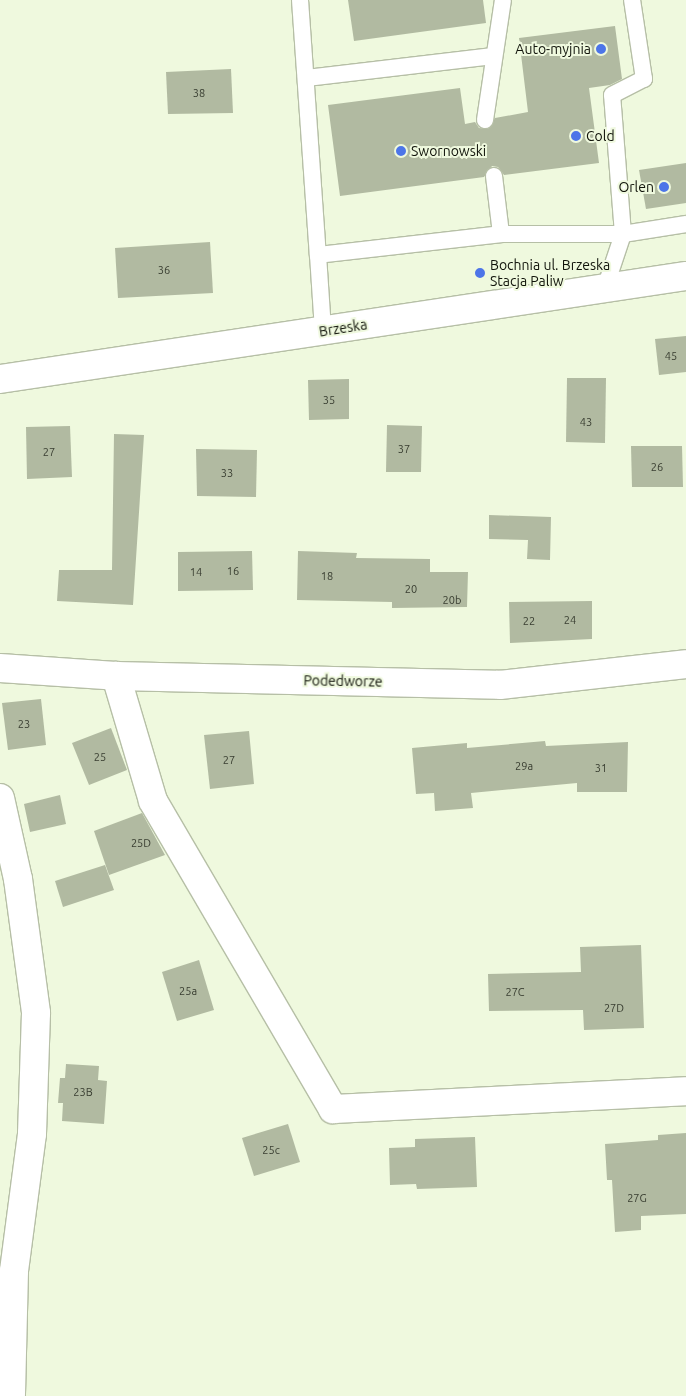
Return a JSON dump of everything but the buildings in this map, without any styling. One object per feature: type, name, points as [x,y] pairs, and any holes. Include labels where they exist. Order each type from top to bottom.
[{"type":"street","name":"Brzeska","points":[[0,379],[686,276]]},
{"type":"street","name":"Podedworze","points":[[0,668],[116,676],[500,684],[686,664]]},
{"type":"street","points":[[116,676],[153,801],[333,1109],[686,1091]]},
{"type":"street","points":[[0,798],[18,880],[36,1013],[32,1134],[14,1271],[11,1396]]},
{"type":"lane","points":[[300,0],[323,332]]},
{"type":"lane","points":[[485,120],[503,0]]},
{"type":"lane","points":[[605,288],[623,234],[612,95],[644,79],[632,0]]},
{"type":"lane","points":[[306,78],[494,56]]},
{"type":"lane","points":[[494,176],[501,234]]},
{"type":"lane","points":[[318,255],[501,234],[623,234],[686,224]]},
{"type":"place","name":"Auto-myjnia","points":[[601,49]]},
{"type":"place","name":"Cold","points":[[576,136]]},
{"type":"place","name":"Swornowski","points":[[401,151]]},
{"type":"place","name":"Orlen","points":[[664,187]]},
{"type":"place","name":"Bochnia ul. Brzeska Stacja Paliw","points":[[480,273]]}]
